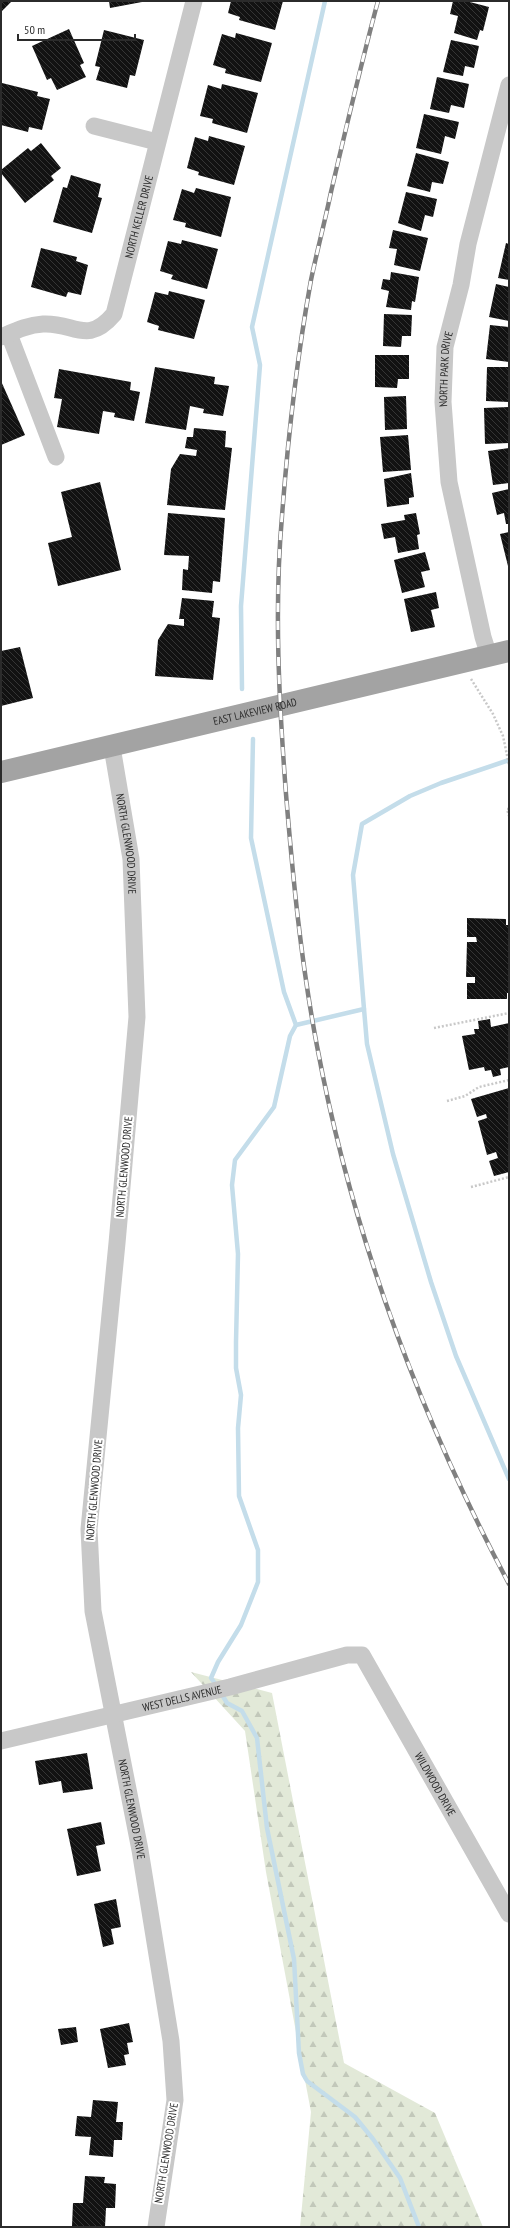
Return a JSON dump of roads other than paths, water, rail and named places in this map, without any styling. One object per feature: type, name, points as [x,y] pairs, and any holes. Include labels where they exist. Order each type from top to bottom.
[{"type":"main road","name":"EAST LAKEVIEW ROAD","points":[[1,772],[112,747],[499,654]]},
{"type":"street","name":"NORTH KELLER DRIVE","points":[[5,335],[26,326],[45,324],[87,332],[104,326],[114,314],[194,1]]},
{"type":"street","name":"NORTH PARK DRIVE","points":[[499,654],[483,636],[449,482],[443,402],[444,347],[460,285],[468,244],[509,85]]},
{"type":"street","points":[[94,126],[157,142]]},
{"type":"street","points":[[5,335],[56,457]]},
{"type":"street","name":"NORTH GLENWOOD DRIVE","points":[[112,747],[131,859],[137,1017],[89,1529],[93,1611],[140,1850],[170,2041],[175,2100],[156,2227]]},
{"type":"street","name":"WEST DELLS AVENUE","points":[[1,1741],[261,1679],[347,1655],[362,1655]]},
{"type":"street","name":"WILDWOOD DRIVE","points":[[362,1655],[509,1914]]},
{"type":"waterway","points":[[242,689],[241,606],[260,365],[252,327],[325,1]]},
{"type":"waterway","points":[[217,1686],[211,1678],[218,1662],[241,1625],[258,1582],[258,1550],[239,1496],[238,1428],[241,1395],[236,1368],[238,1254],[232,1185],[235,1160],[274,1107],[290,1036],[296,1025],[284,992],[251,838],[253,739]]},
{"type":"waterway","points":[[296,1025],[364,1009],[353,875],[362,824],[410,796],[441,783],[509,760]]},
{"type":"waterway","points":[[364,1009],[367,1044],[393,1154],[431,1282],[456,1356],[509,1479]]},
{"type":"waterway","points":[[221,1693],[227,1703],[242,1711],[257,1738],[267,1828],[294,1959],[299,2053],[303,2074],[307,2081],[355,2117],[373,2139],[400,2178],[419,2227]]},
{"type":"railway","points":[[378,1],[348,120],[311,280],[301,338],[290,427],[284,486],[278,585],[278,655],[286,794],[298,920],[311,1015],[332,1116],[349,1185],[370,1254],[418,1389],[446,1455],[509,1584]]}]
